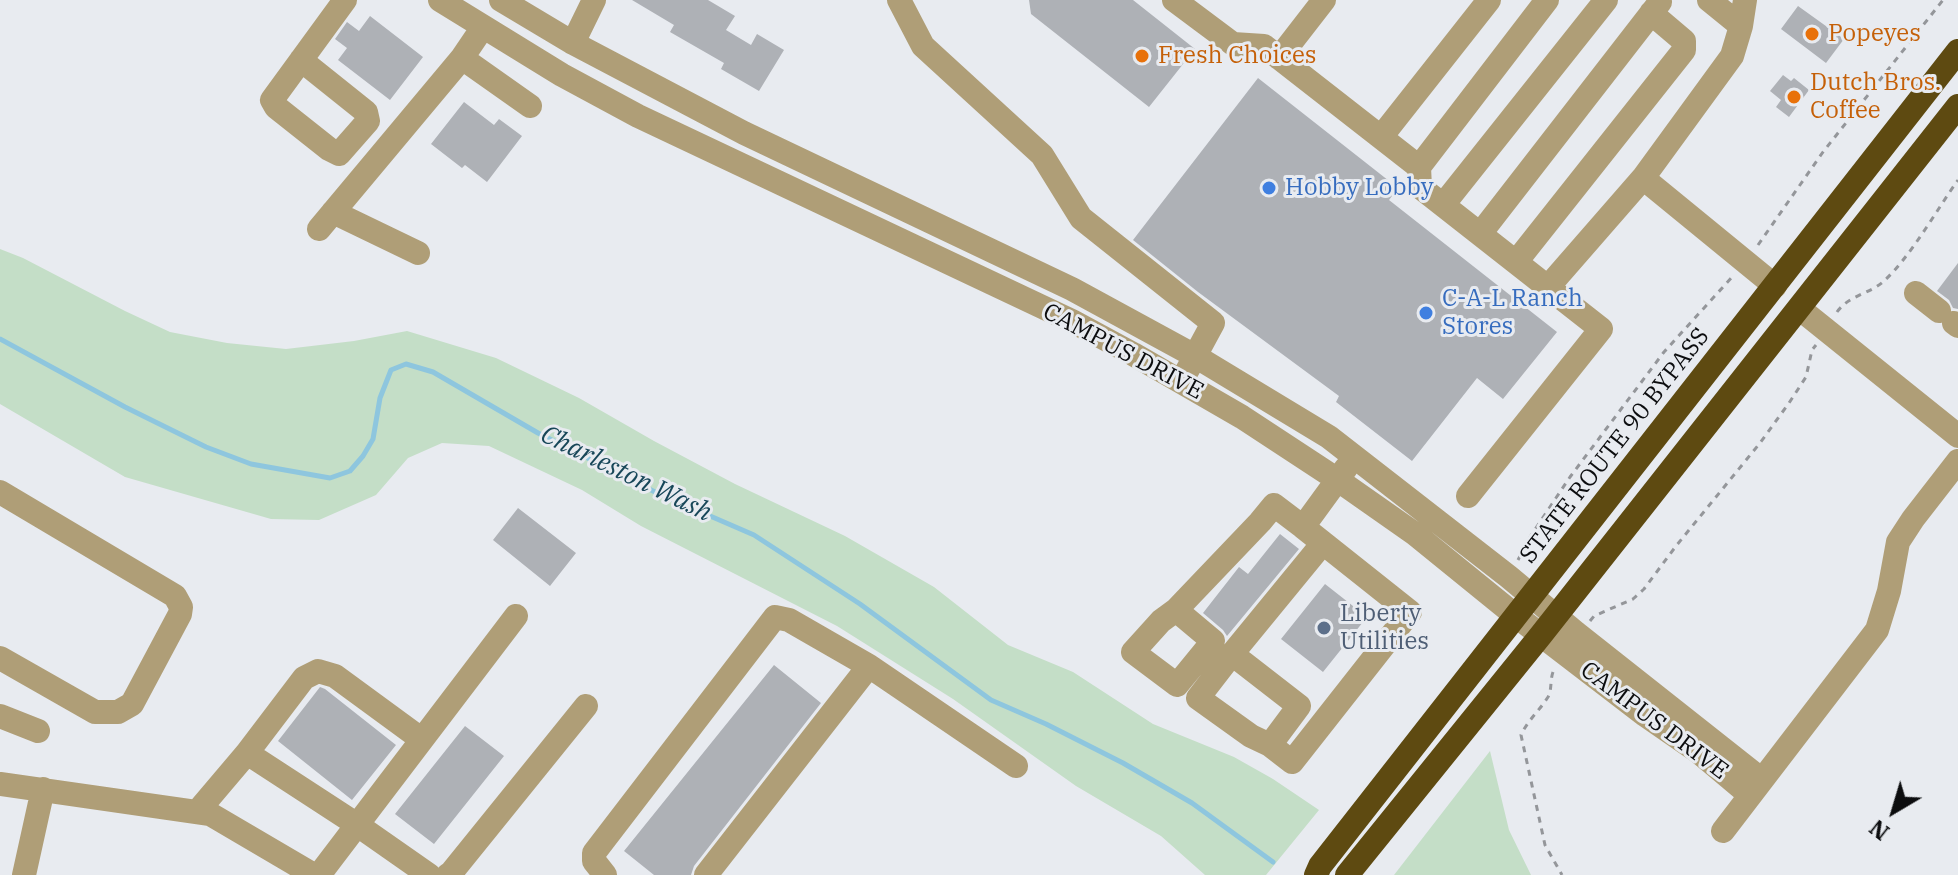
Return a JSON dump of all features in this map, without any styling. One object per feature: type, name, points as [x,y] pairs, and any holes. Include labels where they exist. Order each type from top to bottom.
[{"type":"highway","name":"STATE ROUTE 90 BYPASS","points":[[1316,875],[1958,51]]},
{"type":"highway","points":[[1347,875],[1549,626],[1958,106]]},
{"type":"street","points":[[301,60],[345,0]]},
{"type":"street","name":"CAMPUS DRIVE","points":[[440,0],[562,75],[638,116],[1072,321],[1242,417],[1415,534],[1516,616],[1549,626],[1756,788]]},
{"type":"street","name":"CAMPUS DRIVE","points":[[501,0],[573,43],[744,133],[1072,289],[1195,356],[1329,437],[1532,596],[1549,626]]},
{"type":"street","points":[[573,43],[594,0]]},
{"type":"street","points":[[899,0],[923,46],[1042,155],[1081,218],[1213,323],[1181,382]]},
{"type":"street","points":[[1174,0],[1233,44],[1264,46],[1419,167]]},
{"type":"street","points":[[1279,58],[1324,0]]},
{"type":"street","points":[[1381,137],[1489,0]]},
{"type":"street","points":[[1468,496],[1601,329],[1420,187],[1419,167],[1547,0]]},
{"type":"street","points":[[1443,205],[1606,0]]},
{"type":"street","points":[[1709,0],[1741,26]]},
{"type":"street","points":[[1548,287],[1643,178],[1732,56],[1745,0]]},
{"type":"street","points":[[1480,234],[1656,6],[1684,41],[1684,50],[1516,262]]},
{"type":"street","points":[[418,253],[326,220],[462,58],[483,27]]},
{"type":"street","points":[[462,58],[530,106]]},
{"type":"street","points":[[1643,178],[1775,286]]},
{"type":"street","points":[[1916,293],[1950,320]]},
{"type":"street","points":[[1800,309],[1958,436]]},
{"type":"street","points":[[1303,527],[1355,457]]},
{"type":"street","points":[[1723,831],[1877,630],[1889,591],[1898,542],[1913,519],[1950,486],[1958,461]]},
{"type":"street","points":[[0,492],[175,596],[181,607],[132,704],[118,712],[95,712],[0,658]]},
{"type":"street","points":[[1176,610],[1274,505],[1303,527],[1410,612],[1292,762],[1198,698],[1323,543]]},
{"type":"street","points":[[0,784],[210,814],[317,875],[516,616]]},
{"type":"street","points":[[605,875],[594,861],[594,853],[775,617],[789,620],[869,666],[1016,766]]},
{"type":"street","points":[[1232,654],[1322,725]]},
{"type":"street","points":[[706,875],[869,666]]},
{"type":"street","points":[[197,812],[304,678],[318,671],[335,676],[421,739]]},
{"type":"street","points":[[448,875],[586,706]]},
{"type":"street","points":[[1270,745],[1299,706]]},
{"type":"street","points":[[0,716],[38,731]]},
{"type":"street","points":[[247,753],[429,875]]},
{"type":"street","points":[[24,875],[43,789]]},
{"type":"path","points":[[1509,577],[1530,537],[1579,465],[1664,352],[1746,262],[1823,152],[1943,0]]},
{"type":"path","points":[[1562,875],[1545,845],[1521,735],[1550,694],[1551,677],[1570,642],[1594,616],[1633,599],[1644,589],[1789,403],[1806,377],[1812,350],[1843,303],[1881,284],[1899,265],[1958,180]]},
{"type":"green space","points":[[0,249],[170,332],[227,343],[286,349],[407,331],[496,358],[579,398],[735,484],[845,536],[934,587],[1008,645],[1073,672],[1153,724],[1234,757],[1319,810],[1266,875],[1205,875],[1161,836],[1076,786],[953,699],[837,626],[641,526],[582,490],[489,446],[442,443],[408,458],[376,495],[319,520],[271,519],[125,477],[0,404]]},
{"type":"green space","points":[[1490,751],[1509,830],[1531,875],[1394,875]]},
{"type":"building","points":[[632,0],[708,0],[735,16],[726,30],[751,45],[757,34],[784,50],[759,91],[721,69],[724,63],[670,32],[674,25]]},
{"type":"building","points":[[1029,0],[1133,0],[1195,49],[1149,107],[1031,14]]},
{"type":"building","name":"Popeyes","points":[[1798,6],[1844,39],[1826,63],[1781,29]]},
{"type":"building","points":[[370,16],[423,57],[390,100],[338,60],[347,48],[335,39],[347,22],[359,31]]},
{"type":"building","name":"Dutch Bros. Coffee","points":[[1783,75],[1791,81],[1794,78],[1809,90],[1789,117],[1776,107],[1781,100],[1770,91]]},
{"type":"building","points":[[1258,78],[1398,188],[1389,200],[1557,332],[1503,399],[1477,378],[1412,461],[1336,402],[1339,396],[1133,240]]},
{"type":"building","points":[[464,102],[494,125],[499,119],[522,136],[487,182],[465,165],[462,168],[431,144]]},
{"type":"building","points":[[1958,263],[1958,309],[1953,308],[1949,300],[1937,291]]},
{"type":"building","points":[[518,508],[576,553],[550,586],[493,540]]},
{"type":"building","points":[[1280,534],[1299,549],[1227,636],[1203,613],[1239,567],[1248,574]]},
{"type":"building","name":"Liberty Utilities","points":[[1325,584],[1367,617],[1323,672],[1281,639]]},
{"type":"building","points":[[774,665],[821,703],[694,866],[691,875],[654,875],[624,851]]},
{"type":"building","points":[[320,687],[396,745],[352,800],[278,741]]},
{"type":"building","points":[[465,726],[504,756],[434,844],[395,814]]},
{"type":"waterway","name":"Charleston Wash","points":[[0,339],[206,447],[251,464],[330,478],[350,471],[373,439],[380,398],[391,370],[406,364],[433,372],[538,433],[657,493],[754,535],[860,604],[991,700],[1123,763],[1192,803],[1273,862]]},
{"type":"place","name":"Popeyes","points":[[1812,34]]},
{"type":"place","name":"Fresh Choices","points":[[1142,56]]},
{"type":"place","name":"Dutch Bros. Coffee","points":[[1794,97]]},
{"type":"place","name":"Hobby Lobby","points":[[1269,188]]},
{"type":"place","name":"C-A-L Ranch Stores","points":[[1426,313]]},
{"type":"place","name":"Liberty Utilities","points":[[1324,628]]}]
